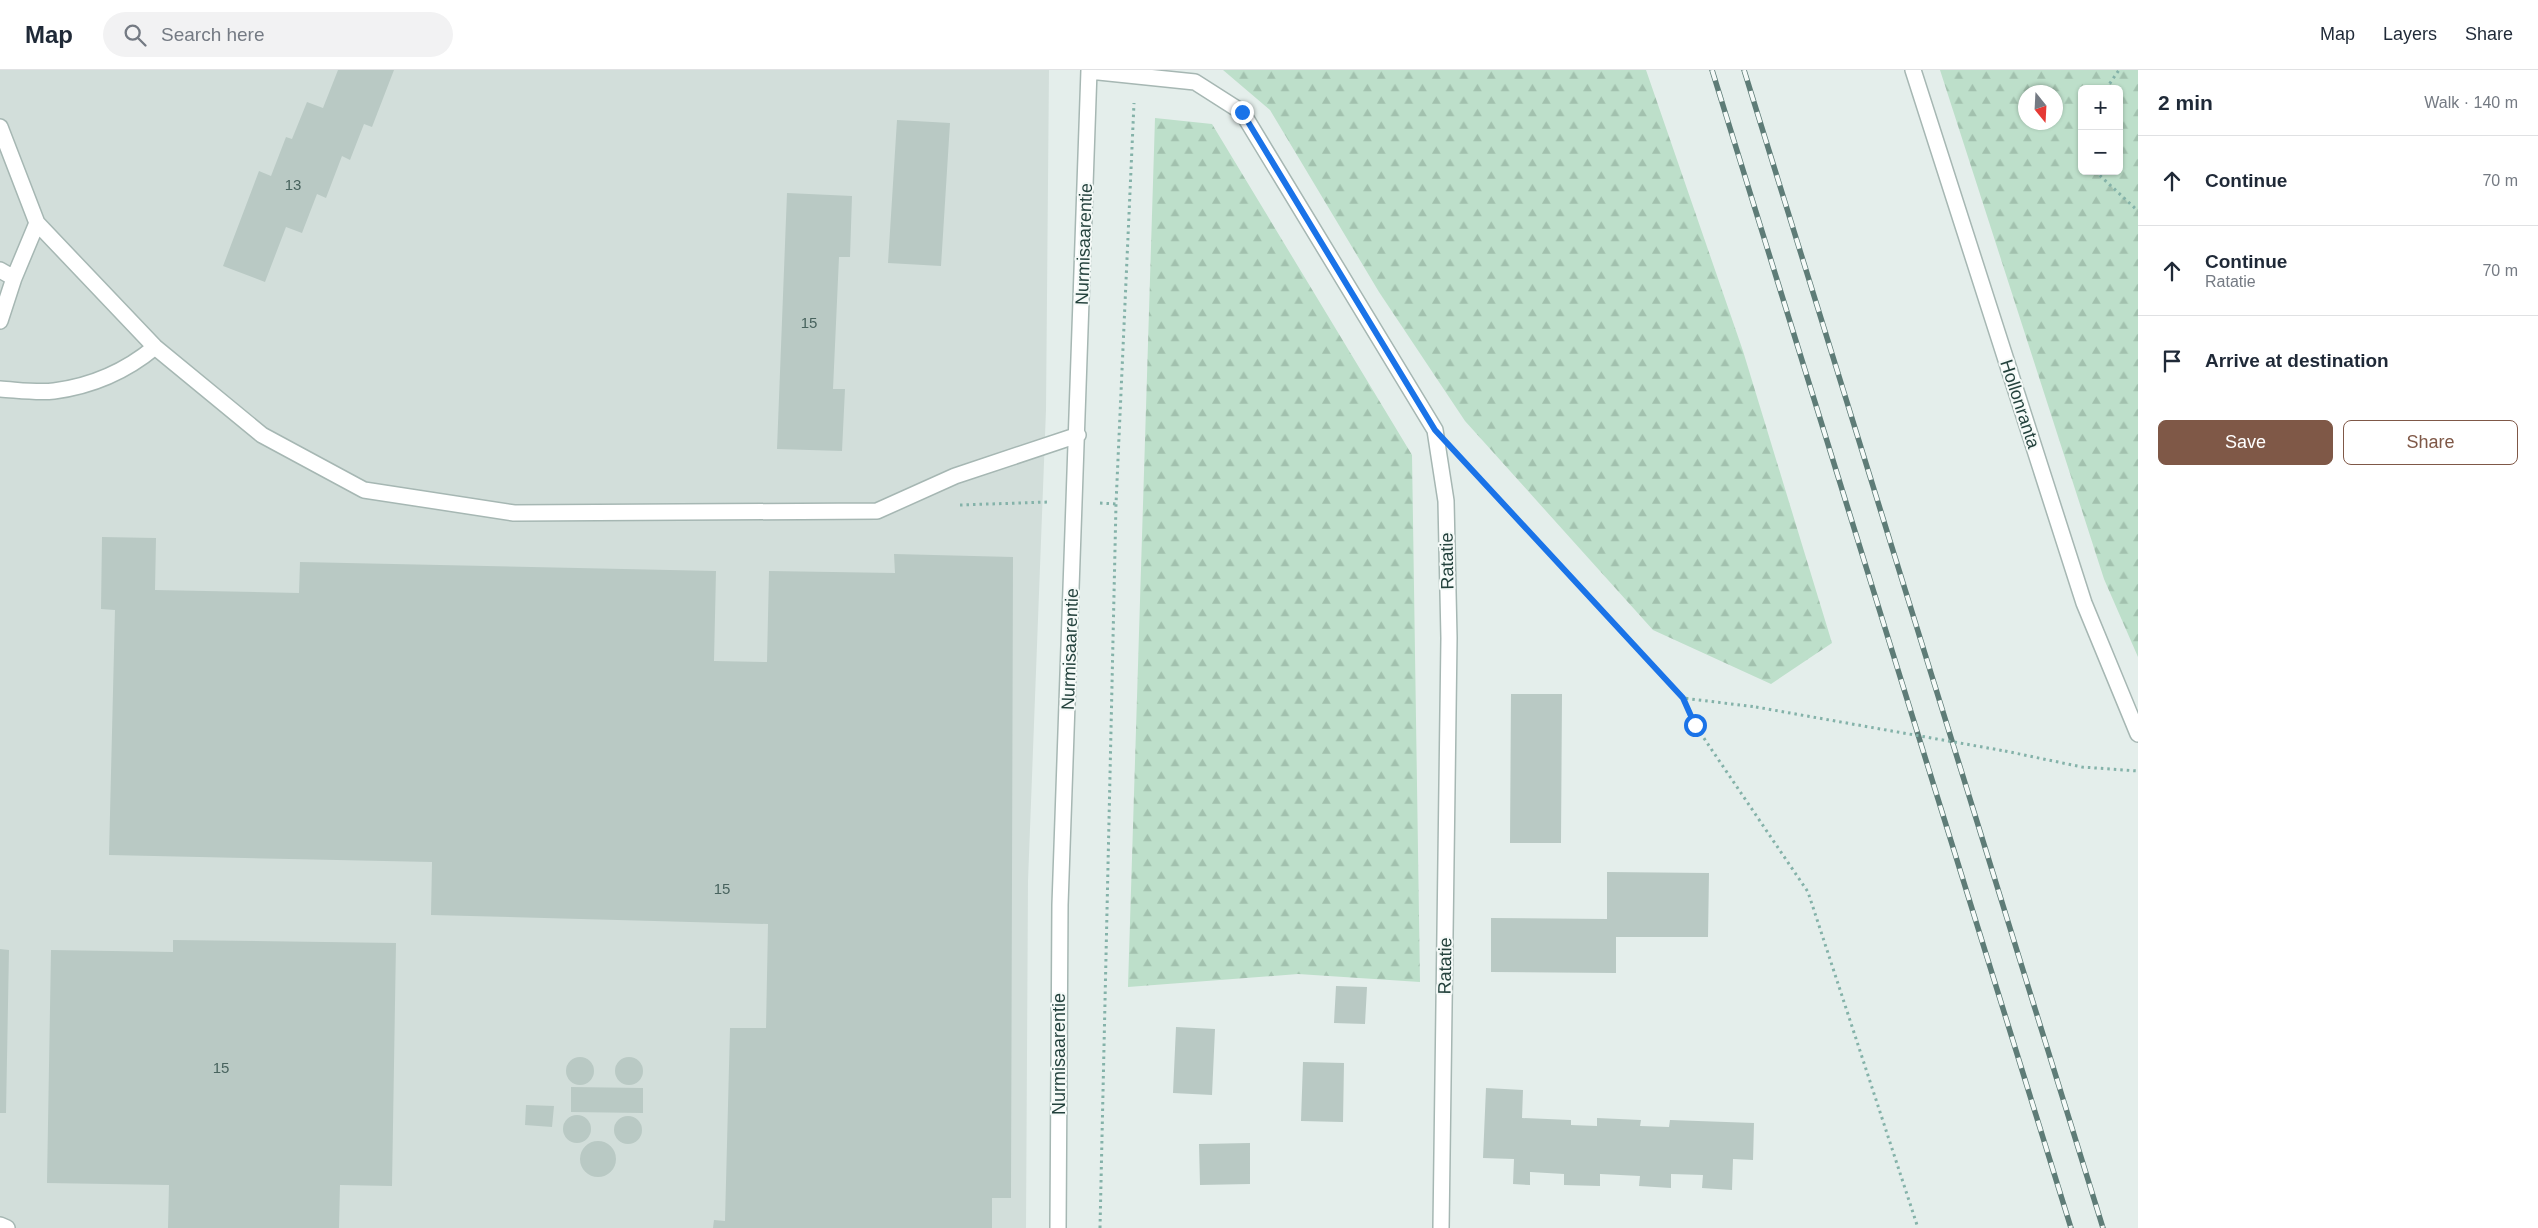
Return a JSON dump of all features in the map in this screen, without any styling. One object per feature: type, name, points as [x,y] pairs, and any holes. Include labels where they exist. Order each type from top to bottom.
[{"type":"street","name":"Ratatie","points":[[1089,70],[1195,82],[1242,112],[1435,430],[1446,501],[1449,638],[1441,1228]]},
{"type":"street","name":"Nurmisaarentie","points":[[1058,1228],[1060,905],[1078,435],[1089,70]]},
{"type":"street","name":"Hollonranta","points":[[1913,70],[2084,604],[2138,734]]},
{"type":"street","points":[[0,127],[37,223],[155,347],[262,435],[364,490],[514,513],[877,511],[955,476],[1078,435]]},
{"type":"street","points":[[0,321],[14,278],[37,223]]},
{"type":"street","points":[[0,270],[14,278]]},
{"type":"street","points":[[0,389],[52,392],[102,381],[135,363],[155,347]]},
{"type":"street","points":[[0,1225],[7,1228]]},
{"type":"path","points":[[2109,85],[2119,70]]},
{"type":"path","points":[[1100,1228],[1116,504],[1136,74]]},
{"type":"path","points":[[2099,175],[2138,211]]},
{"type":"path","points":[[1468,465],[1683,698],[1695,725],[1808,892],[1918,1228]]},
{"type":"path","points":[[1683,698],[1756,707],[2005,751],[2082,767],[2138,770]]},
{"type":"shaded area","points":[[0,70],[1049,70],[1046,410],[1028,881],[1026,1228],[0,1228]]},
{"type":"green space","points":[[1223,70],[1646,70],[1743,351],[1832,643],[1771,684],[1653,630],[1465,421],[1379,292],[1270,110]]},
{"type":"green space","points":[[1940,70],[2138,70],[2138,657],[2104,579]]},
{"type":"green space","points":[[1155,118],[1212,124],[1412,455],[1420,982],[1298,974],[1128,987]]},
{"type":"building","points":[[338,70],[394,70],[372,127],[364,124],[350,160],[342,156],[326,198],[317,194],[302,233],[286,227],[265,282],[223,266],[259,171],[271,176],[286,137],[292,139],[307,102],[323,108]]},
{"type":"building","points":[[897,120],[950,123],[941,266],[888,263]]},
{"type":"building","points":[[787,193],[852,196],[850,257],[839,257],[833,389],[845,389],[842,451],[777,449]]},
{"type":"building","points":[[102,537],[156,538],[155,590],[299,593],[300,562],[716,571],[714,661],[767,662],[769,571],[895,573],[894,554],[1013,557],[1011,1198],[992,1198],[992,1228],[713,1228],[714,1220],[725,1221],[730,1028],[766,1028],[768,924],[431,915],[432,862],[109,855],[115,610],[101,609]]},
{"type":"building","points":[[1511,694],[1562,694],[1561,843],[1510,843]]},
{"type":"building","points":[[1607,872],[1709,873],[1708,937],[1616,937],[1616,973],[1491,972],[1491,918],[1607,919]]},
{"type":"building","points":[[173,940],[396,943],[392,1186],[340,1185],[339,1228],[168,1228],[169,1185],[47,1183],[51,950],[173,952]]},
{"type":"building","points":[[0,949],[9,950],[6,1113],[0,1113]]},
{"type":"building","points":[[1336,986],[1367,987],[1365,1024],[1334,1023]]},
{"type":"building","points":[[1176,1027],[1215,1029],[1212,1095],[1173,1093]]},
{"type":"building","points":[[580,1057],[590,1061],[594,1071],[590,1081],[580,1085],[570,1081],[566,1071],[570,1061]]},
{"type":"building","points":[[629,1057],[639,1061],[643,1071],[639,1081],[629,1085],[619,1081],[615,1071],[619,1061]]},
{"type":"building","points":[[1303,1062],[1344,1063],[1343,1122],[1301,1121]]},
{"type":"building","points":[[571,1087],[643,1088],[643,1113],[571,1112]]},
{"type":"building","points":[[1486,1088],[1523,1090],[1522,1118],[1571,1120],[1571,1125],[1597,1126],[1597,1118],[1641,1120],[1640,1126],[1669,1127],[1670,1120],[1754,1123],[1753,1160],[1733,1159],[1732,1190],[1702,1188],[1703,1175],[1671,1174],[1671,1188],[1639,1186],[1640,1176],[1600,1174],[1600,1186],[1564,1185],[1564,1174],[1530,1172],[1530,1185],[1513,1184],[1514,1159],[1483,1158]]},
{"type":"building","points":[[526,1105],[554,1106],[552,1127],[525,1125]]},
{"type":"building","points":[[577,1115],[587,1119],[591,1129],[587,1139],[577,1143],[567,1139],[563,1129],[567,1119]]},
{"type":"building","points":[[628,1116],[638,1120],[642,1130],[638,1140],[628,1144],[618,1140],[614,1130],[618,1120]]},
{"type":"building","points":[[598,1141],[605,1142],[611,1146],[615,1152],[615,1166],[611,1172],[605,1176],[598,1177],[591,1176],[585,1172],[581,1166],[580,1159],[581,1152],[585,1146],[591,1142]]},
{"type":"building","points":[[1250,1143],[1250,1184],[1200,1185],[1199,1144]]},
{"type":"railway","points":[[1712,70],[2071,1228]]},
{"type":"railway","points":[[1744,70],[2103,1228]]},
{"type":"route","points":[[1242,112],[1435,430],[1683,698],[1695,725]]}]
